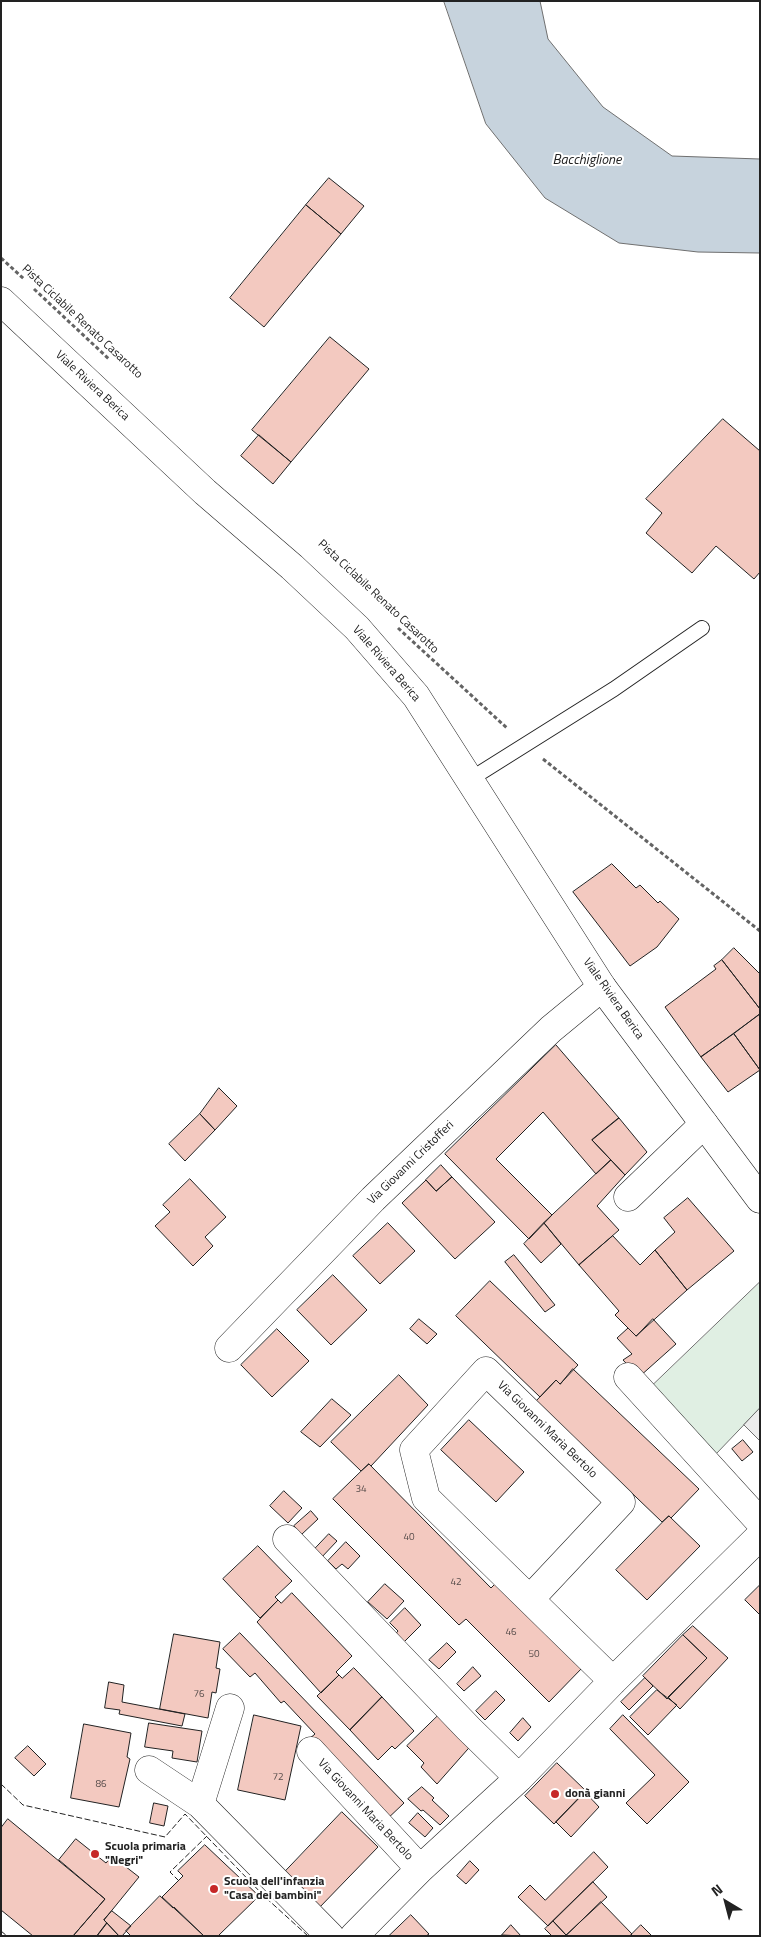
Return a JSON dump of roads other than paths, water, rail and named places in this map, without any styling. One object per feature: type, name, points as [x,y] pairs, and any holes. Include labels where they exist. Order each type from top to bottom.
[{"type":"street","name":"Viale Riviera Berica","points":[[1,301],[205,492],[292,567],[357,628],[416,696],[602,987],[760,1198]]},
{"type":"street","name":"Via Giovanni Cristofferi","points":[[229,1348],[373,1199],[551,1030],[602,987]]},
{"type":"street","points":[[628,1197],[704,1124]]},
{"type":"street","name":"Via Giovanni Maria Bertolo","points":[[530,1599],[621,1502],[486,1371],[414,1450],[426,1498],[612,1681]]},
{"type":"street","points":[[628,1377],[760,1522]]},
{"type":"street","name":"Via Giovanni Maria Bertolo","points":[[354,1936],[420,1869],[520,1778],[612,1681],[760,1536]]},
{"type":"street","points":[[287,1539],[468,1728],[520,1778]]},
{"type":"street","points":[[200,1804],[230,1708]]},
{"type":"street","name":"Via Giovanni Maria Bertolo","points":[[311,1751],[420,1869]]},
{"type":"street","points":[[150,1770],[200,1804],[330,1936]]},
{"type":"lane","points":[[469,780],[526,746],[614,689],[702,628]]},
{"type":"water","name":"Bacchiglione","points":[[444,1],[540,1],[548,39],[603,107],[672,156],[760,159],[760,253],[698,252],[619,243],[545,198],[486,124]]},
{"type":"place","name":"donà gianni","points":[[555,1794]]},
{"type":"place","name":"Scuola primaria \"Negri\"","points":[[95,1854]]},
{"type":"place","name":"Scuola dell'infanzia \"Casa dei bambini\"","points":[[214,1889]]}]
